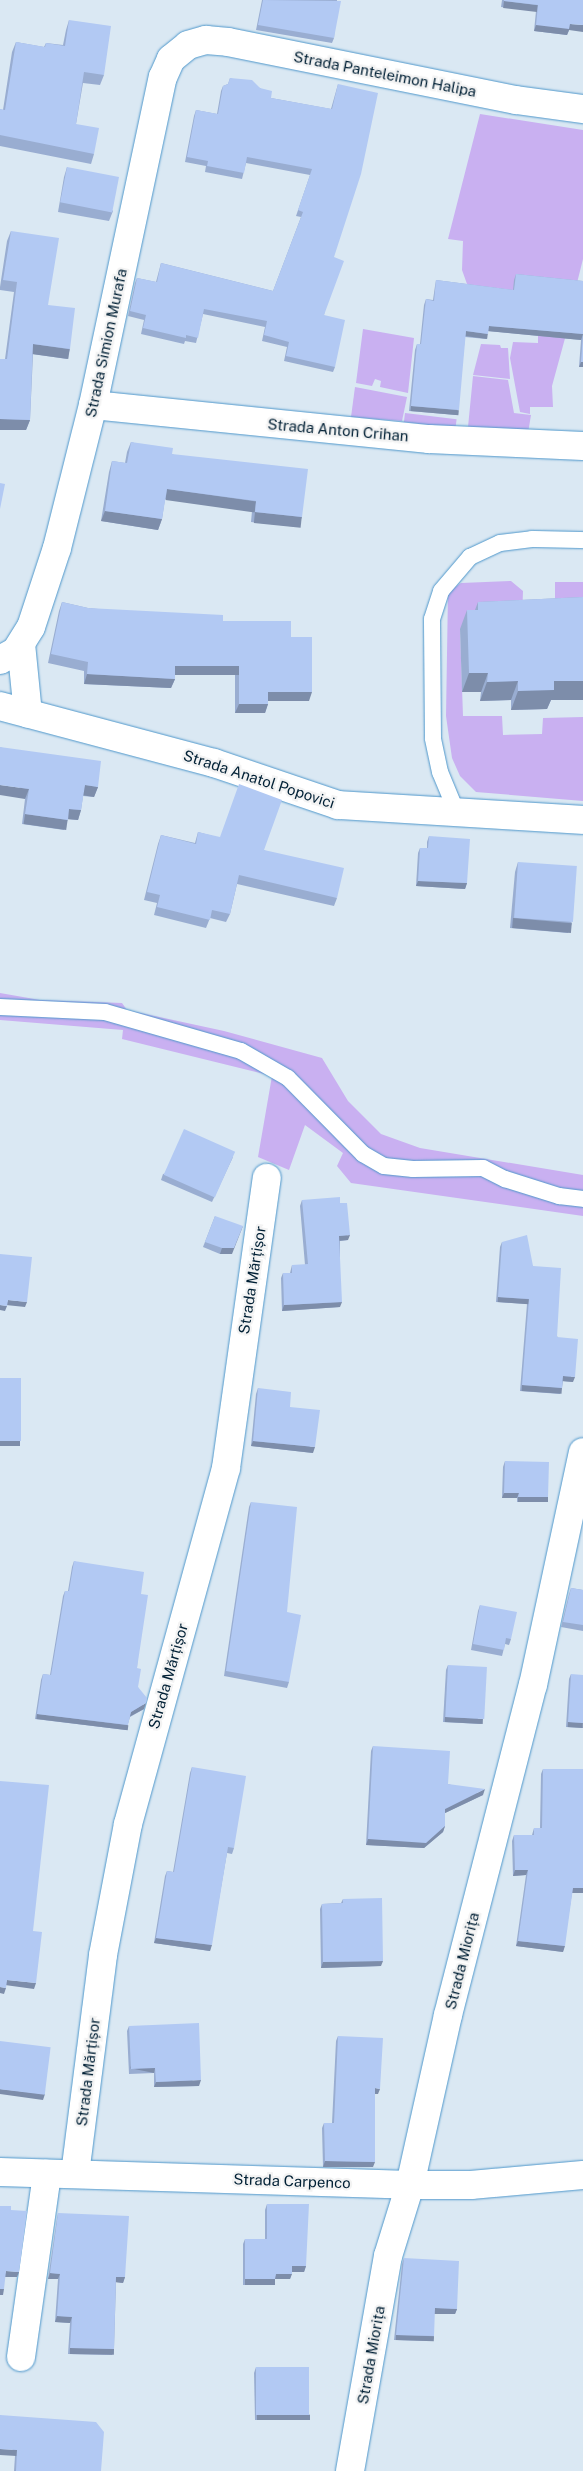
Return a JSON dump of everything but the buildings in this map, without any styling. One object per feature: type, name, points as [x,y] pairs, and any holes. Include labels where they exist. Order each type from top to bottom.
[{"type":"street","name":"Strada Panteleimon Halipa","points":[[188,45],[206,40],[228,42],[516,100],[583,108]]},
{"type":"street","name":"Strada Simion Murafa","points":[[28,714],[11,652],[31,627],[57,548],[93,405],[163,77],[171,59],[188,45]]},
{"type":"street","name":"Strada Anton Crihan","points":[[93,405],[429,439],[583,446]]},
{"type":"street","name":"Strada Anatol Popovici","points":[[0,706],[214,763],[338,805],[583,820]]},
{"type":"street","name":"Strada Mărțișor","points":[[75,2174],[103,1955],[126,1833],[226,1468],[267,1178]]},
{"type":"street","name":"Strada Miorița","points":[[350,2471],[388,2256],[410,2185],[448,2014],[533,1685],[583,1452]]},
{"type":"street","name":"Strada Carpenco","points":[[0,2172],[410,2185],[471,2185],[583,2175]]},
{"type":"street","points":[[21,2357],[47,2174]]},
{"type":"lane","points":[[457,813],[440,772],[433,738],[432,619],[441,591],[470,556],[500,542],[532,539],[583,540]]},
{"type":"lane","points":[[0,1007],[104,1012],[241,1051],[288,1078],[362,1154],[384,1166],[412,1169],[483,1168],[505,1179],[559,1196],[583,1199]]},
{"type":"shaded area","points":[[480,114],[583,130],[583,259],[572,303],[481,300],[467,284],[462,270],[463,241],[448,239]]},
{"type":"shaded area","points":[[363,329],[414,338],[408,393],[380,387],[381,381],[375,379],[372,386],[356,383]]},
{"type":"shaded area","points":[[567,331],[552,386],[553,407],[530,407],[530,414],[520,412],[510,358],[513,342],[538,343],[538,336]]},
{"type":"shaded area","points":[[481,344],[500,345],[501,348],[508,348],[510,379],[473,375]]},
{"type":"shaded area","points":[[473,376],[508,380],[514,413],[531,415],[528,433],[468,427]]},
{"type":"shaded area","points":[[355,387],[407,397],[402,421],[351,417]]},
{"type":"shaded area","points":[[405,413],[457,419],[456,428],[404,422]]},
{"type":"shaded area","points":[[511,581],[523,591],[522,619],[460,629],[463,716],[502,716],[503,735],[542,734],[543,718],[583,717],[583,801],[476,792],[460,776],[452,758],[446,716],[448,592],[461,583]]},
{"type":"shaded area","points":[[555,582],[583,582],[583,618],[555,618]]},
{"type":"shaded area","points":[[0,993],[40,1000],[122,1003],[127,1010],[224,1031],[322,1058],[348,1101],[381,1134],[420,1148],[583,1175],[583,1216],[351,1183],[337,1166],[343,1153],[305,1125],[289,1170],[258,1157],[272,1076],[122,1039],[123,1030],[0,1020]]}]
